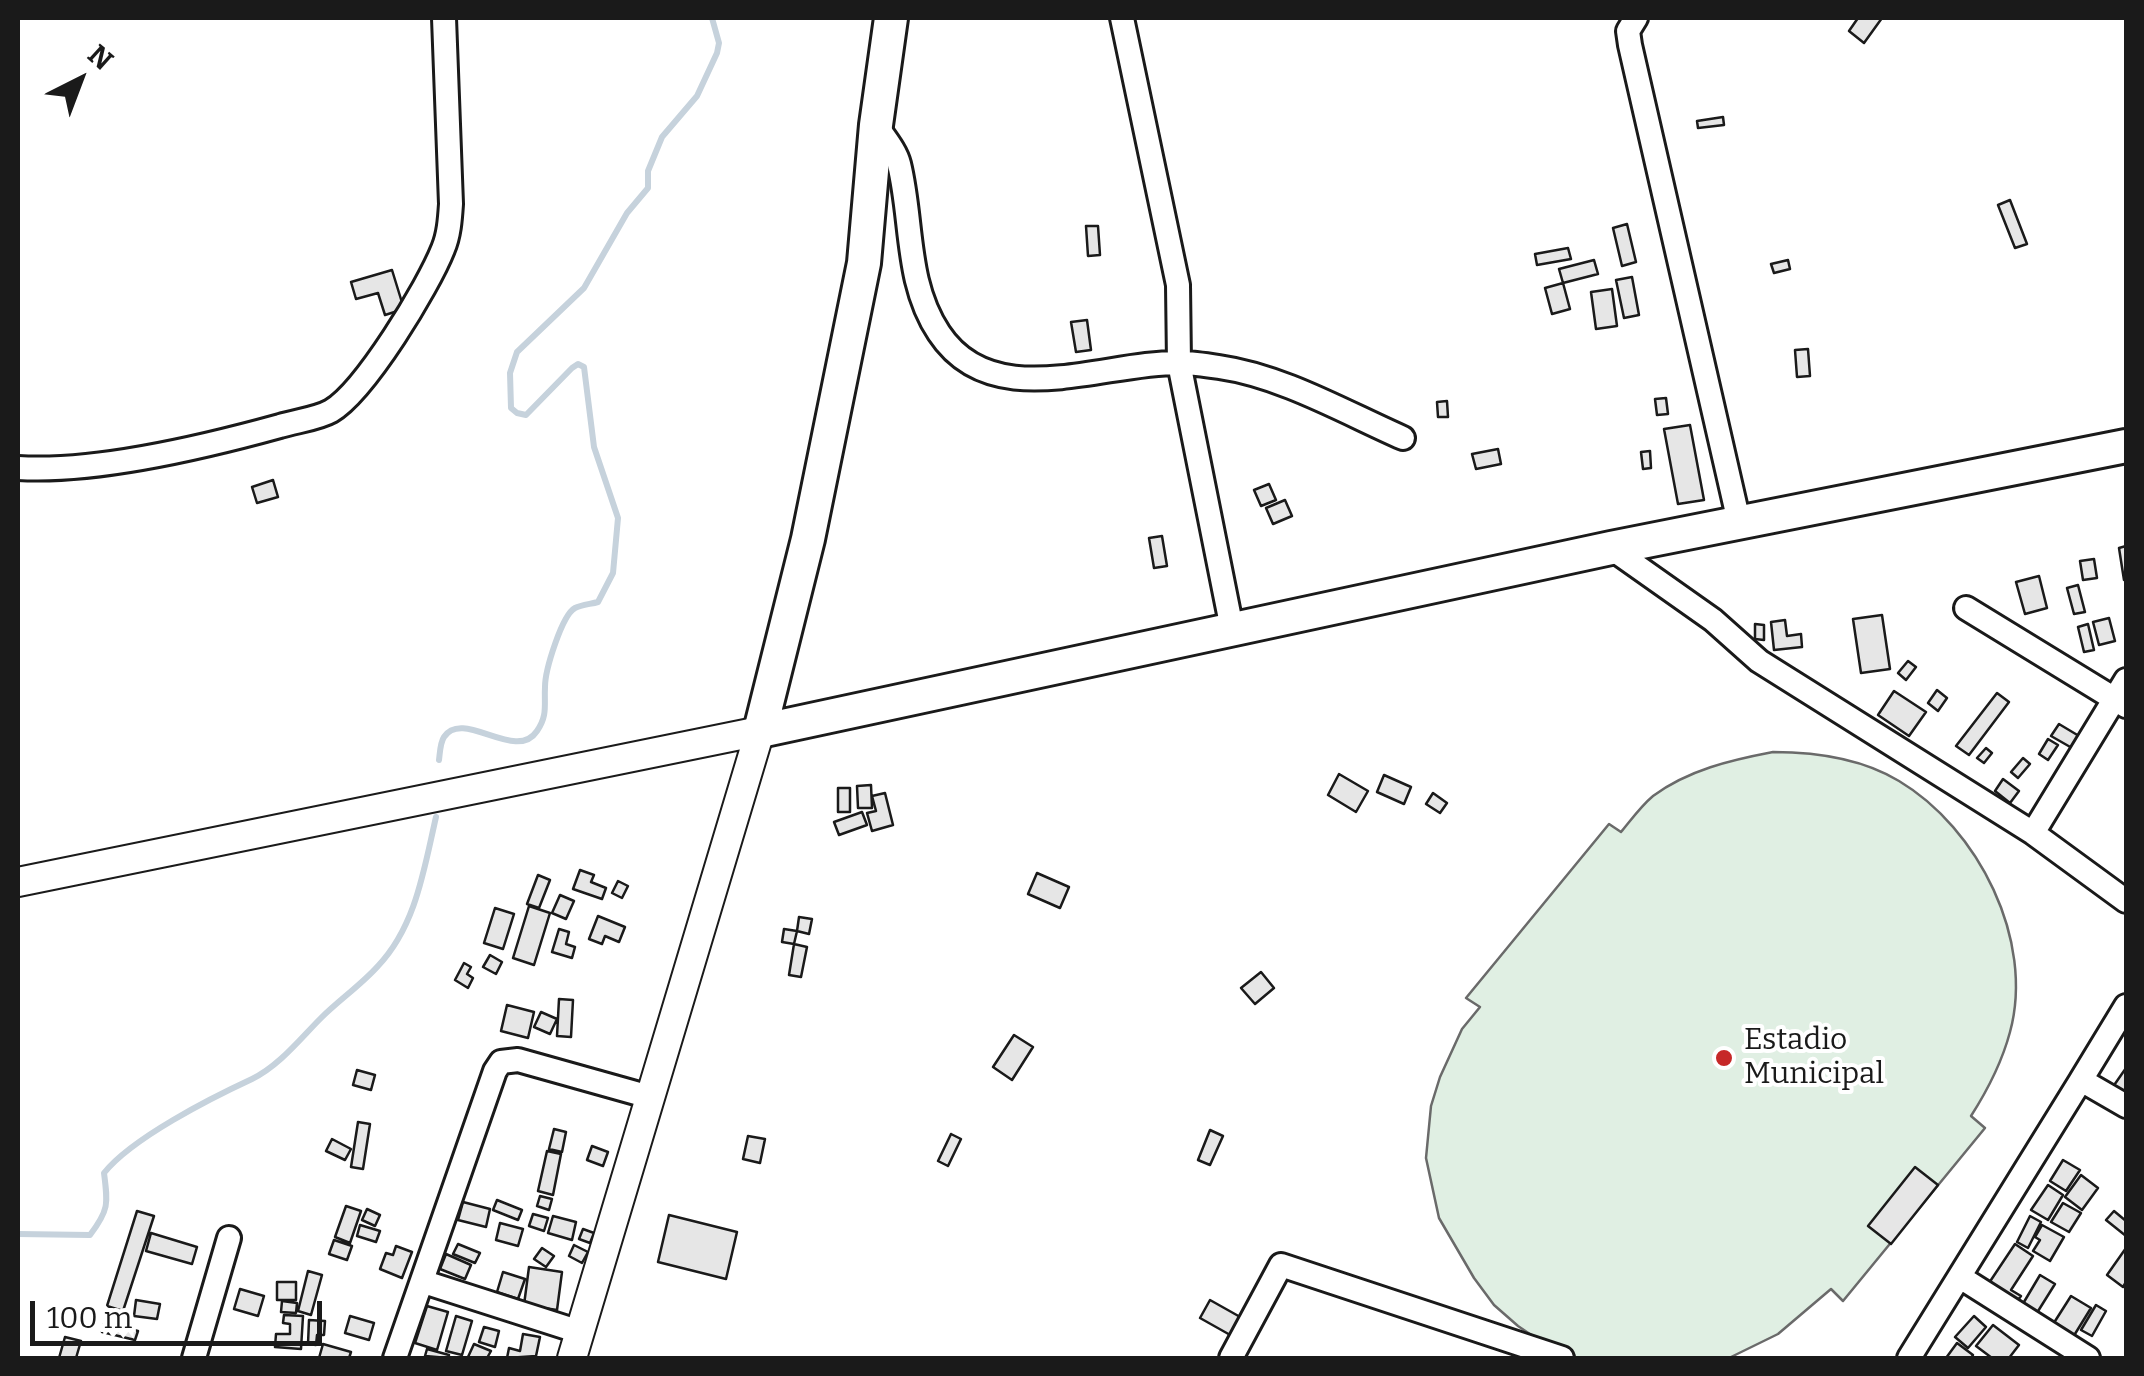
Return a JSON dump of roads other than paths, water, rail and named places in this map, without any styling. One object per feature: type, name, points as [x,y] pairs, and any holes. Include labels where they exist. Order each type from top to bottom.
[{"type":"highway","points":[[891,18],[876,126],[864,263],[808,539],[760,731],[1610,548],[2126,446]]},
{"type":"main road","points":[[18,882],[760,731],[576,1345]]},
{"type":"street","points":[[18,468],[54,470],[220,442],[329,412],[363,380],[406,315],[448,234],[452,204],[444,18]]},
{"type":"street","points":[[1122,18],[1178,285],[1179,363],[1232,629]]},
{"type":"street","points":[[1636,18],[1628,31],[1630,46],[1739,522]]},
{"type":"street","points":[[876,126],[898,160],[923,306],[941,337],[964,358],[994,374],[1019,379],[1179,363],[1223,368],[1277,383],[1403,438]]},
{"type":"street","points":[[1610,548],[1713,620],[1759,661],[2033,833],[2126,901]]},
{"type":"street","points":[[1966,608],[2123,695],[2033,833]]},
{"type":"street","points":[[1909,1358],[2126,1006]]},
{"type":"street","points":[[395,1358],[501,1062],[518,1060],[650,1097]]},
{"type":"street","points":[[2081,1080],[2126,1106]]},
{"type":"street","points":[[194,1358],[229,1238]]},
{"type":"street","points":[[1232,1358],[1281,1265],[1562,1358]]},
{"type":"street","points":[[1960,1277],[2088,1358]]},
{"type":"street","points":[[424,1282],[576,1345]]},
{"type":"waterway","points":[[439,760],[443,739],[453,730],[464,728],[516,741],[528,739],[537,731],[544,715],[548,668],[565,621],[575,608],[598,602],[613,573],[618,518],[594,447],[584,367],[578,364],[572,368],[526,415],[511,408],[510,373],[517,352],[584,288],[627,213],[648,188],[648,171],[662,137],[697,96],[717,53],[719,43],[712,18]]},
{"type":"waterway","points":[[18,1234],[90,1235],[106,1206],[104,1173],[117,1160],[173,1120],[271,1067],[371,973],[391,950],[410,915],[436,817]]},
{"type":"place","name":"Estadio Municipal","points":[[1724,1058]]}]
